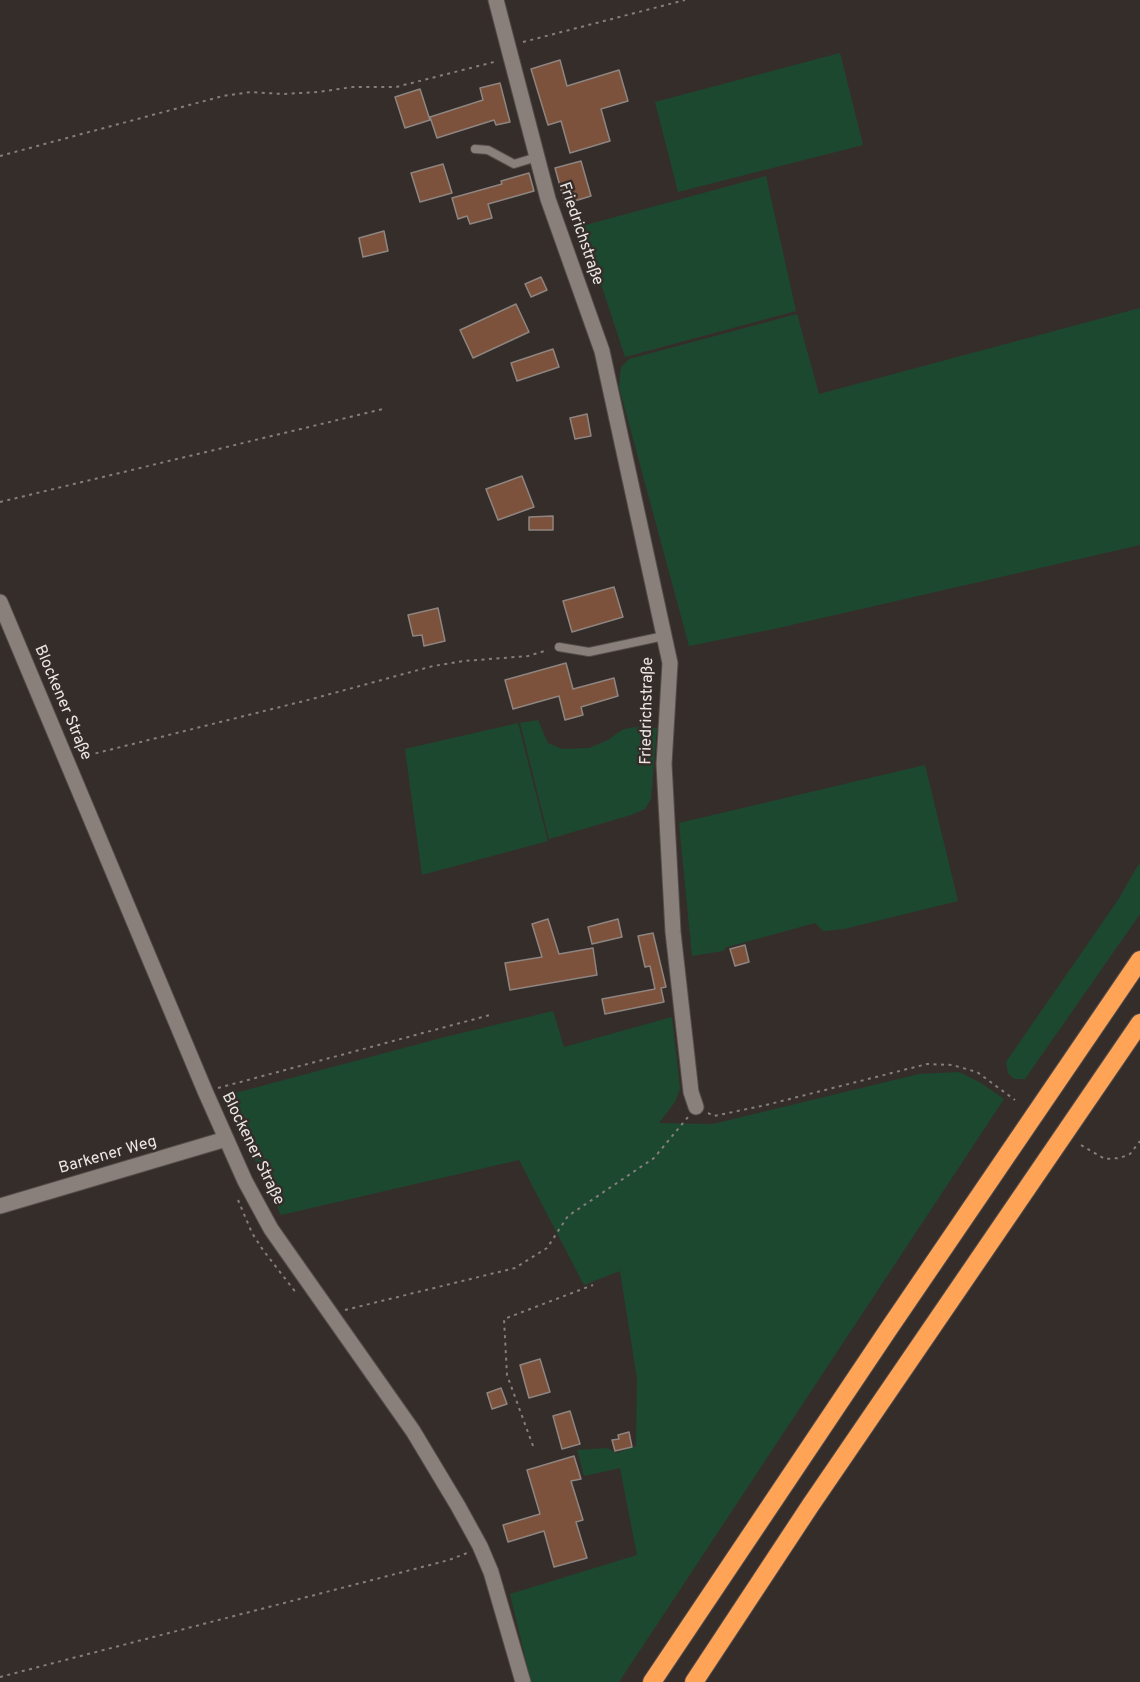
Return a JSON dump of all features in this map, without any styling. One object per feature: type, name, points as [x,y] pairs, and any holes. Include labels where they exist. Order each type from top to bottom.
[{"type":"highway","points":[[652,1682],[1140,960]]},
{"type":"highway","points":[[694,1682],[810,1506],[1140,1023]]},
{"type":"street","name":"Friedrichstraße","points":[[496,0],[548,199],[602,351],[670,663],[664,764],[673,932],[691,1092],[696,1107]]},
{"type":"street","name":"Blockener Straße","points":[[0,602],[205,1091],[245,1180],[271,1229],[413,1431],[480,1546],[491,1572],[523,1682]]},
{"type":"street","name":"Barkener Weg","points":[[0,1206],[226,1139]]},
{"type":"lane","points":[[475,149],[488,150],[514,164],[537,157]]},
{"type":"lane","points":[[559,646],[589,652],[664,636]]},
{"type":"path","points":[[0,156],[223,96],[251,92],[282,94],[353,87],[396,87],[685,0]]},
{"type":"path","points":[[0,502],[383,409]]},
{"type":"path","points":[[66,760],[312,699],[433,666],[528,656],[559,646]]},
{"type":"path","points":[[205,1091],[490,1015]]},
{"type":"path","points":[[333,1317],[341,1311],[515,1268],[547,1248],[568,1216],[654,1158],[696,1107],[714,1116],[927,1064],[952,1065],[977,1072],[1015,1100]]},
{"type":"path","points":[[1081,1145],[1105,1159],[1120,1158],[1130,1154],[1140,1141]]},
{"type":"path","points":[[236,1196],[252,1233],[303,1301]]},
{"type":"path","points":[[533,1446],[507,1375],[504,1319],[593,1285]]},
{"type":"path","points":[[0,1677],[449,1560],[466,1553]]},
{"type":"green space","points":[[840,53],[863,145],[678,192],[655,102]]},
{"type":"green space","points":[[766,176],[796,311],[625,357],[582,226]]},
{"type":"green space","points":[[1140,308],[1140,545],[774,629],[689,646],[619,387],[621,367],[629,359],[797,314],[819,394]]},
{"type":"green space","points":[[538,720],[548,743],[562,749],[589,748],[608,740],[622,730],[635,727],[657,728],[651,799],[645,809],[549,839],[520,723]]},
{"type":"green space","points":[[518,723],[548,841],[422,875],[405,749]]},
{"type":"green space","points":[[925,765],[958,901],[844,929],[823,931],[815,923],[727,947],[723,951],[692,956],[679,823]]},
{"type":"green space","points":[[1140,865],[1140,914],[1025,1079],[1014,1079],[1008,1073],[1006,1062],[1118,900]]},
{"type":"green space","points":[[553,1011],[564,1047],[672,1017],[680,1089],[675,1102],[659,1123],[713,1124],[919,1074],[959,1072],[981,1083],[1004,1099],[619,1682],[531,1682],[510,1594],[637,1555],[620,1468],[584,1476],[577,1450],[607,1448],[617,1453],[636,1446],[637,1379],[620,1271],[584,1285],[519,1160],[281,1215],[224,1096],[445,1037]]},
{"type":"building","points":[[560,60],[567,86],[619,70],[628,101],[601,109],[610,141],[570,153],[561,121],[548,125],[531,69]]},
{"type":"building","points":[[500,83],[510,122],[496,125],[494,120],[437,138],[430,117],[483,100],[480,88]]},
{"type":"building","points":[[420,89],[430,120],[405,128],[395,97]]},
{"type":"building","points":[[581,161],[591,196],[565,204],[555,168]]},
{"type":"building","points":[[443,164],[452,193],[420,202],[411,173]]},
{"type":"building","points":[[529,173],[534,191],[488,204],[492,218],[470,224],[467,216],[458,219],[452,198],[502,184],[501,181]]},
{"type":"building","points":[[384,231],[388,251],[363,257],[359,238]]},
{"type":"building","points":[[541,277],[547,290],[531,297],[525,284]]},
{"type":"building","points":[[516,304],[529,332],[473,358],[460,330]]},
{"type":"building","points":[[553,349],[559,367],[517,381],[511,363]]},
{"type":"building","points":[[587,414],[591,436],[575,439],[570,418]]},
{"type":"building","points":[[522,476],[534,507],[498,520],[486,489]]},
{"type":"building","points":[[553,516],[553,530],[529,530],[529,517]]},
{"type":"building","points":[[614,587],[623,617],[572,632],[563,601]]},
{"type":"building","points":[[438,608],[445,641],[424,646],[422,635],[413,636],[408,615]]},
{"type":"building","points":[[566,663],[573,689],[614,678],[618,696],[581,707],[583,715],[565,720],[559,696],[513,709],[505,680]]},
{"type":"building","points":[[548,919],[559,954],[593,948],[597,975],[510,990],[505,963],[542,957],[532,924]]},
{"type":"building","points":[[618,919],[622,937],[592,944],[588,927]]},
{"type":"building","points":[[653,933],[666,987],[661,988],[664,1002],[605,1014],[602,999],[655,989],[650,966],[645,967],[638,936]]},
{"type":"building","points":[[745,945],[749,962],[735,966],[730,949]]},
{"type":"building","points":[[540,1359],[550,1392],[529,1398],[520,1365]]},
{"type":"building","points":[[501,1388],[507,1404],[492,1409],[487,1393]]},
{"type":"building","points":[[570,1411],[580,1444],[562,1449],[553,1416]]},
{"type":"building","points":[[629,1432],[632,1447],[615,1451],[612,1440],[619,1439],[618,1435]]},
{"type":"building","points":[[574,1456],[581,1479],[571,1481],[583,1520],[576,1522],[587,1558],[554,1567],[544,1531],[508,1542],[503,1525],[540,1514],[527,1470]]}]
